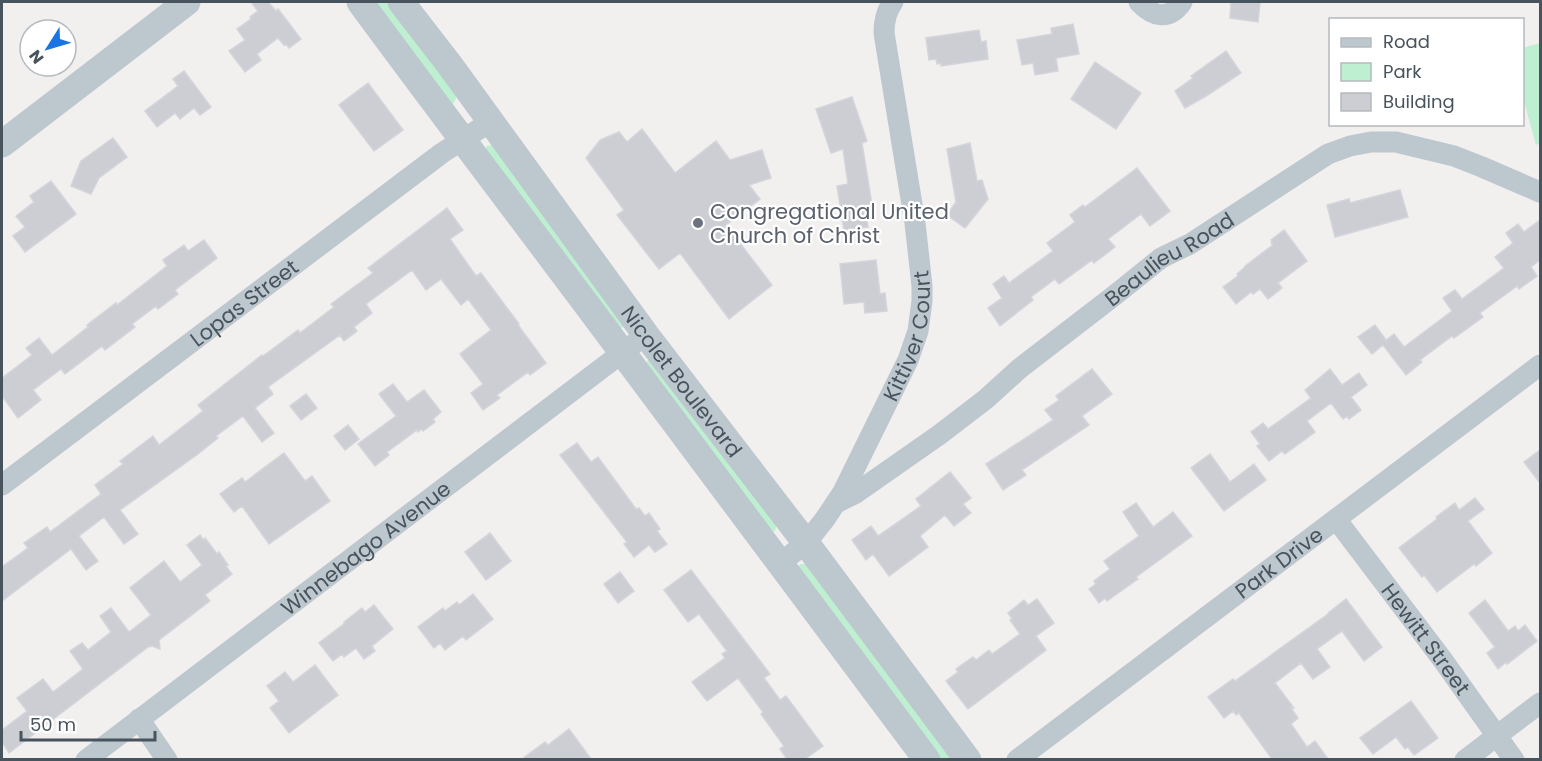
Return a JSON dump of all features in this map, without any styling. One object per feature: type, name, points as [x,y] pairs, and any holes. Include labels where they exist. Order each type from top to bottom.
[{"type":"street","points":[[2,144],[187,2]]},
{"type":"street","name":"Nicolet Boulevard","points":[[360,2],[461,140],[623,352],[779,564],[927,759]]},
{"type":"street","name":"Nicolet Boulevard","points":[[401,2],[449,64],[646,335],[968,759]]},
{"type":"street","name":"Kittiver Court","points":[[779,564],[806,543],[843,492],[908,360],[921,316],[922,286],[915,223],[884,33],[884,22],[892,2]]},
{"type":"street","points":[[1139,2],[1151,12],[1160,15],[1169,14],[1182,2]]},
{"type":"street","name":"Lopas Street","points":[[2,485],[461,140],[490,122]]},
{"type":"street","name":"Beaulieu Road","points":[[836,503],[856,493],[939,435],[1161,258],[1190,244],[1328,154],[1371,142],[1396,142],[1454,156],[1540,192]]},
{"type":"street","name":"Winnebago Avenue","points":[[86,759],[646,335]]},
{"type":"street","name":"Park Drive","points":[[1017,759],[1540,365]]},
{"type":"street","name":"Hewitt Street","points":[[1336,519],[1514,759]]},
{"type":"street","points":[[1465,759],[1540,703]]},
{"type":"street","points":[[138,719],[167,759]]},
{"type":"green space","points":[[371,2],[388,2],[457,95],[454,103],[451,104]]},
{"type":"green space","points":[[1540,43],[1540,143],[1536,145],[1524,102],[1524,47]]},
{"type":"green space","points":[[495,145],[625,325],[622,328],[618,329],[485,150]]},
{"type":"green space","points":[[652,359],[777,524],[775,531],[770,532],[645,365],[648,360]]},
{"type":"green space","points":[[800,564],[805,564],[954,759],[937,759],[797,569]]},
{"type":"building","points":[[251,2],[268,2],[276,11],[278,9],[301,39],[289,48],[278,38],[257,54],[261,60],[245,72],[229,51],[245,40],[237,29],[258,11]]},
{"type":"building","points":[[1231,2],[1260,2],[1258,22],[1230,18]]},
{"type":"building","points":[[1073,24],[1079,54],[1056,58],[1058,71],[1035,75],[1033,63],[1022,65],[1017,40],[1052,34],[1051,28]]},
{"type":"building","points":[[979,30],[981,42],[986,41],[988,59],[941,66],[941,63],[937,64],[936,59],[929,60],[926,38]]},
{"type":"building","points":[[1226,51],[1241,73],[1185,108],[1175,91],[1193,78],[1191,76]]},
{"type":"building","points":[[1095,62],[1141,93],[1116,129],[1071,99]]},
{"type":"building","points":[[184,71],[211,107],[200,115],[194,108],[180,119],[175,113],[157,127],[145,111],[178,86],[173,79]]},
{"type":"building","points":[[368,83],[403,130],[374,151],[339,105]]},
{"type":"building","points":[[852,97],[867,141],[862,143],[873,211],[866,213],[868,227],[844,230],[837,186],[848,184],[843,149],[831,153],[816,109]]},
{"type":"building","name":"Congregational United Church of Christ","points":[[642,129],[675,173],[716,141],[730,160],[762,150],[771,178],[749,185],[760,199],[726,225],[772,285],[729,319],[680,253],[659,269],[617,215],[624,210],[586,158],[600,140],[619,132],[627,142]]},
{"type":"building","points":[[113,138],[127,157],[99,178],[91,194],[71,186],[81,161]]},
{"type":"building","points":[[970,143],[977,181],[982,180],[988,199],[965,228],[947,215],[956,202],[947,149]]},
{"type":"building","points":[[1137,168],[1170,211],[1150,226],[1141,214],[1108,239],[1115,247],[1094,263],[1092,260],[1059,284],[1055,279],[1031,297],[1033,300],[1000,326],[988,308],[1002,298],[993,284],[1004,276],[1009,283],[1053,251],[1047,243],[1075,222],[1070,215],[1083,205],[1085,207]]},
{"type":"building","points":[[51,181],[76,214],[25,252],[13,236],[25,227],[16,216],[34,202],[30,196]]},
{"type":"building","points":[[1400,190],[1408,217],[1335,237],[1327,205],[1349,199],[1350,203]]},
{"type":"building","points":[[447,208],[463,230],[450,239],[476,276],[481,273],[546,363],[530,375],[528,372],[497,395],[500,398],[483,410],[471,393],[483,384],[460,354],[491,330],[468,299],[461,305],[441,279],[426,290],[412,270],[366,304],[372,313],[354,327],[357,331],[344,341],[340,335],[268,387],[273,394],[255,408],[274,433],[262,442],[243,416],[216,436],[218,438],[198,454],[120,510],[138,534],[124,544],[104,517],[79,536],[98,561],[86,570],[71,549],[2,601],[2,567],[28,548],[24,543],[47,527],[50,532],[101,494],[95,485],[123,464],[120,461],[153,436],[159,445],[203,411],[198,405],[262,355],[298,330],[300,333],[334,307],[331,304],[373,273],[368,268]]},
{"type":"building","points":[[1540,220],[1540,260],[1531,267],[1537,276],[1519,289],[1517,286],[1480,313],[1483,317],[1420,360],[1422,362],[1406,375],[1383,345],[1372,354],[1358,337],[1375,325],[1386,340],[1394,334],[1404,347],[1452,311],[1443,298],[1455,290],[1462,299],[1504,268],[1495,257],[1513,243],[1506,233],[1518,224],[1524,232]]},
{"type":"building","points":[[1284,230],[1307,261],[1278,283],[1282,288],[1268,299],[1260,289],[1253,294],[1251,292],[1236,304],[1223,287],[1238,276],[1237,274],[1245,266],[1273,245],[1271,240]]},
{"type":"building","points":[[204,240],[217,258],[175,290],[178,294],[158,309],[156,306],[132,324],[135,327],[105,350],[102,346],[65,374],[61,369],[33,390],[41,400],[18,418],[2,396],[2,378],[32,355],[26,348],[39,338],[52,355],[88,327],[87,325],[167,266],[163,260],[184,245],[188,251]]},
{"type":"building","points":[[876,260],[880,294],[885,293],[887,311],[865,313],[864,302],[844,304],[840,264]]},
{"type":"building","points":[[1092,369],[1112,394],[1082,416],[1089,425],[1022,470],[1026,475],[1003,490],[986,464],[1053,420],[1045,410],[1059,400],[1056,396]]},
{"type":"building","points":[[1330,369],[1342,385],[1359,373],[1367,385],[1351,397],[1361,410],[1349,419],[1347,416],[1343,419],[1331,403],[1307,421],[1315,432],[1285,454],[1282,451],[1269,461],[1257,446],[1260,444],[1251,432],[1263,423],[1268,429],[1311,398],[1305,390]]},
{"type":"building","points":[[393,384],[407,402],[424,390],[441,412],[433,419],[435,422],[423,431],[421,429],[418,432],[417,430],[387,452],[389,455],[375,466],[358,444],[396,416],[379,394]]},
{"type":"building","points":[[306,394],[317,408],[301,420],[290,406]]},
{"type":"building","points":[[348,425],[359,439],[345,450],[334,436]]},
{"type":"building","points":[[577,443],[591,462],[598,457],[636,509],[639,508],[645,516],[649,513],[660,529],[657,531],[667,544],[655,552],[649,545],[634,557],[624,544],[627,542],[560,455]]},
{"type":"building","points":[[1540,450],[1540,483],[1524,462]]},
{"type":"building","points":[[284,453],[305,481],[312,476],[330,501],[269,544],[242,506],[234,512],[220,494],[242,478],[245,482]]},
{"type":"building","points":[[1210,454],[1230,482],[1254,464],[1266,480],[1224,511],[1191,468]]},
{"type":"building","points":[[950,472],[971,498],[963,504],[971,513],[954,526],[945,515],[920,536],[928,547],[889,576],[873,554],[866,560],[852,540],[871,526],[878,536],[921,506],[916,499]]},
{"type":"building","points":[[1475,498],[1484,509],[1468,521],[1492,553],[1437,592],[1399,548],[1455,503],[1459,510]]},
{"type":"building","points":[[1136,503],[1153,527],[1173,512],[1192,536],[1136,577],[1138,579],[1107,601],[1105,598],[1099,603],[1089,589],[1096,584],[1094,581],[1110,569],[1104,561],[1139,536],[1123,512]]},
{"type":"building","points":[[490,533],[511,561],[486,580],[465,552]]},
{"type":"building","points":[[200,535],[217,554],[219,552],[232,574],[205,595],[210,601],[159,640],[160,649],[148,647],[9,753],[2,742],[2,730],[27,711],[17,698],[43,679],[53,692],[83,669],[70,651],[82,643],[88,650],[111,632],[100,616],[111,608],[129,632],[151,615],[130,588],[164,561],[180,582],[202,565],[187,545]]},
{"type":"building","points":[[691,570],[770,674],[764,678],[780,700],[786,696],[823,746],[805,759],[787,759],[780,749],[784,746],[738,678],[707,701],[692,682],[725,658],[722,654],[727,651],[699,614],[688,622],[664,590]]},
{"type":"building","points":[[620,572],[634,591],[618,603],[604,584]]},
{"type":"building","points":[[473,594],[493,619],[466,640],[463,636],[445,650],[440,643],[434,648],[418,627],[443,608],[445,611],[457,602],[459,605]]},
{"type":"building","points":[[1037,599],[1054,623],[1036,636],[1046,650],[968,709],[946,681],[958,672],[956,669],[973,657],[976,660],[989,650],[992,654],[1020,634],[1008,613],[1024,600],[1028,605]]},
{"type":"building","points":[[1346,599],[1382,647],[1364,661],[1342,631],[1317,649],[1330,667],[1313,679],[1301,663],[1275,683],[1294,708],[1291,708],[1298,718],[1291,724],[1307,747],[1315,741],[1328,759],[1272,759],[1239,713],[1236,715],[1233,711],[1224,718],[1208,697],[1233,679],[1235,681]]},
{"type":"building","points":[[1485,600],[1508,631],[1515,626],[1518,631],[1525,625],[1537,641],[1498,669],[1487,653],[1495,647],[1469,613]]},
{"type":"building","points":[[374,605],[393,629],[372,646],[375,651],[364,659],[356,648],[344,657],[342,654],[333,661],[319,643],[362,608],[365,612]]},
{"type":"building","points":[[315,665],[338,695],[289,733],[270,708],[279,701],[267,686],[285,672],[293,682]]},
{"type":"building","points":[[1411,701],[1438,738],[1414,755],[1408,747],[1405,749],[1396,737],[1373,754],[1360,738]]},
{"type":"building","points":[[569,729],[591,759],[522,759],[545,742],[548,745]]},
{"type":"place","name":"Congregational United Church of Christ","points":[[698,223]]}]
